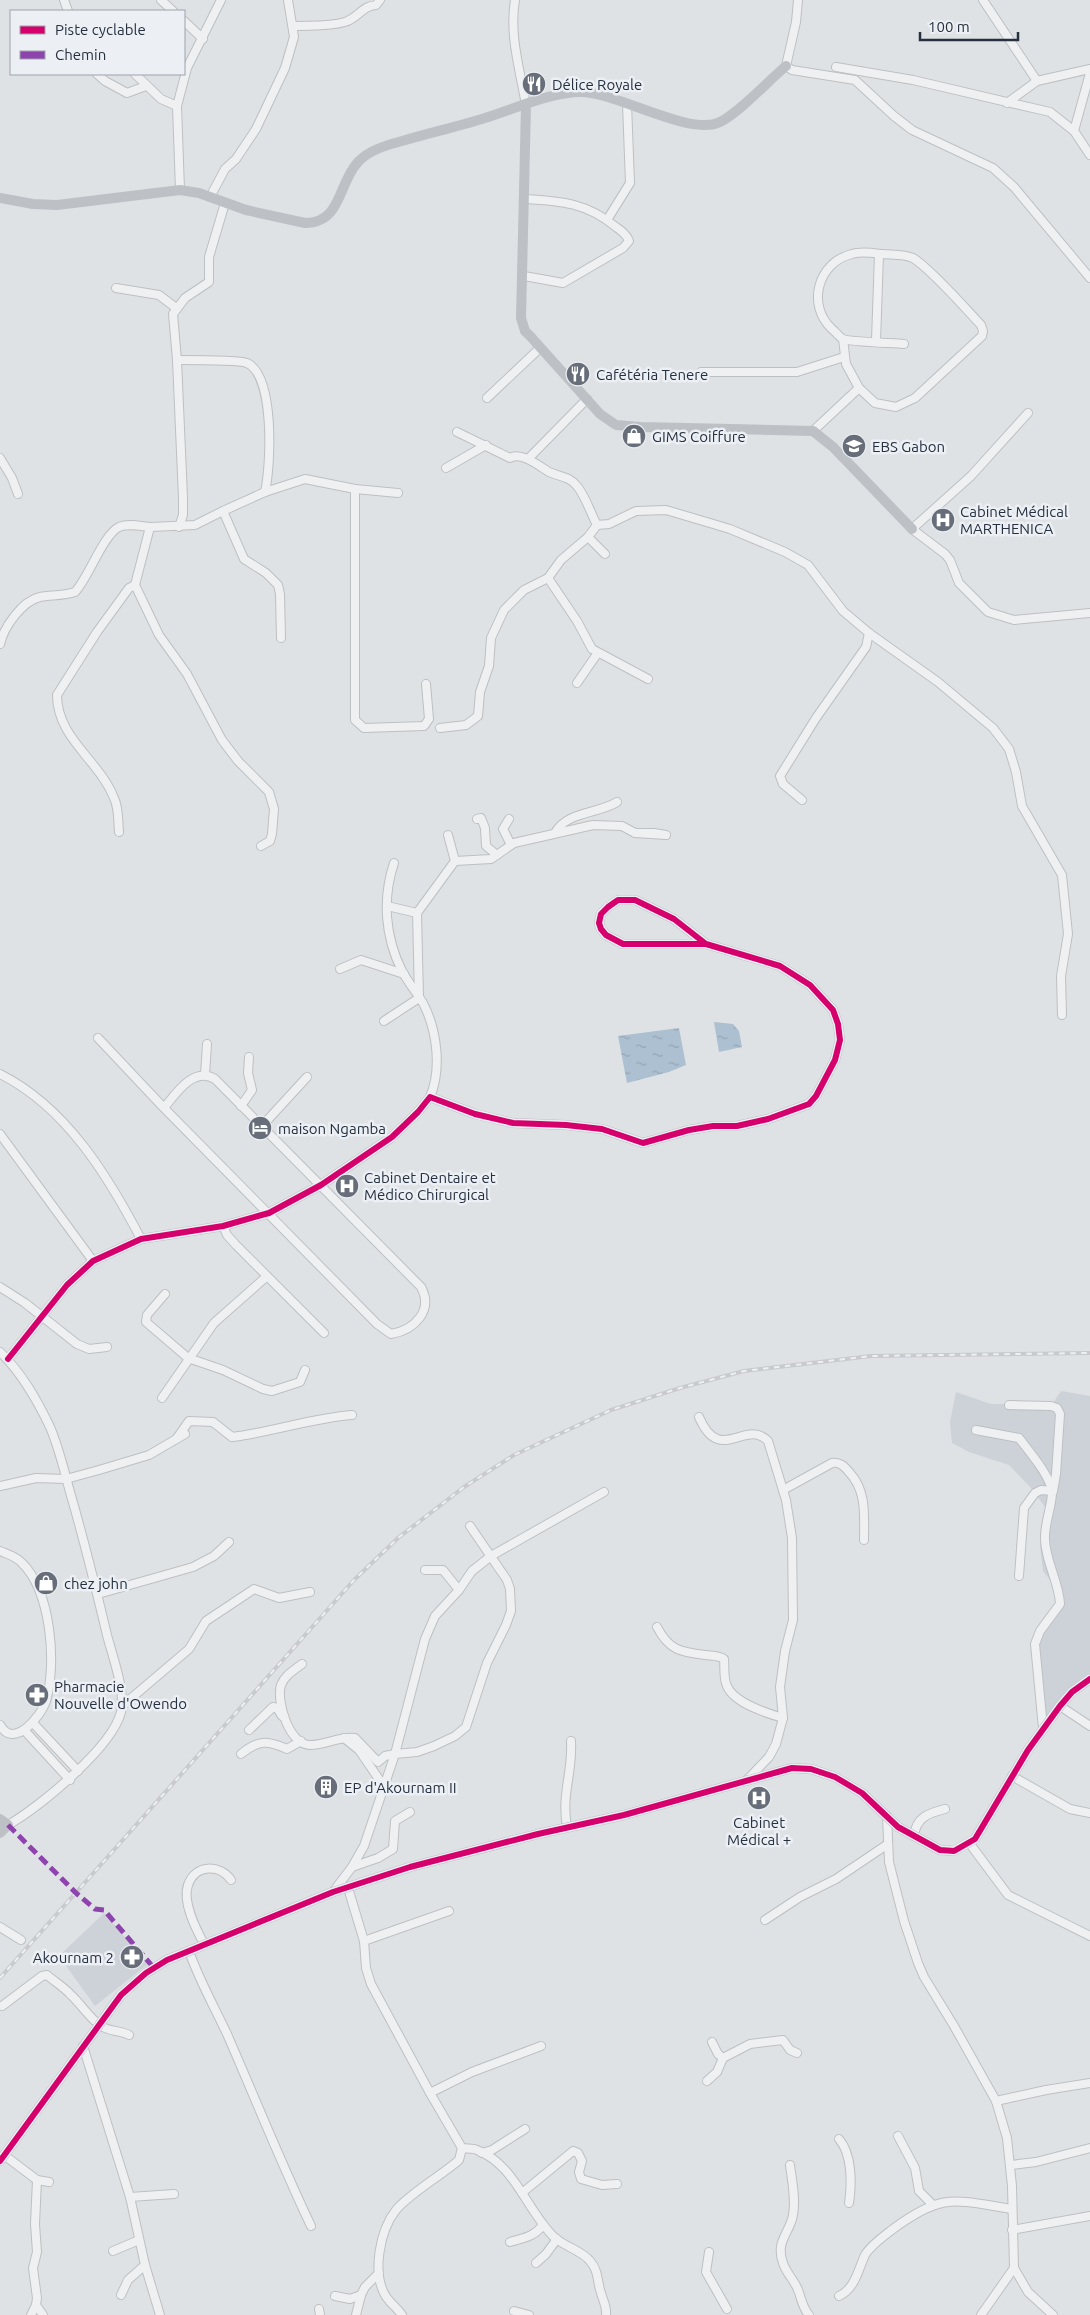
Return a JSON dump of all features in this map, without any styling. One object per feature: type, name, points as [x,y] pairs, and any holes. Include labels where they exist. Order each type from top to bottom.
[{"type":"street","points":[[64,0],[70,10]]},
{"type":"street","points":[[161,0],[172,10]]},
{"type":"street","points":[[185,67],[203,39],[221,0]]},
{"type":"street","points":[[210,197],[225,169],[236,159],[256,129],[274,95],[291,52],[293,26],[288,0]]},
{"type":"street","points":[[293,26],[325,26],[348,22],[368,5],[376,5],[380,0]]},
{"type":"street","points":[[515,0],[512,18],[513,35],[526,105],[524,276],[521,318],[526,331],[587,399],[608,420],[624,426],[813,431],[821,435],[912,529],[950,560],[959,584],[988,612],[1014,620],[1090,613]]},
{"type":"street","points":[[0,198],[33,204],[57,204],[180,190],[305,223],[320,221],[329,215],[354,167],[373,151],[526,105],[580,92],[598,95],[685,122],[713,124],[728,116],[786,66],[796,22],[798,0]]},
{"type":"street","points":[[983,0],[1037,81]]},
{"type":"street","points":[[185,22],[203,39]]},
{"type":"street","points":[[786,66],[792,70],[855,80],[912,130],[993,168],[1014,187],[1090,278]]},
{"type":"street","points":[[836,67],[913,80],[1050,112],[1074,131],[1090,155]]},
{"type":"street","points":[[1007,103],[1037,81],[1090,71],[1074,131]]},
{"type":"street","points":[[98,75],[127,93],[146,86]]},
{"type":"street","points":[[136,75],[161,99],[177,106]]},
{"type":"street","points":[[180,190],[177,106],[183,75]]},
{"type":"street","points":[[607,220],[630,183],[627,104]]},
{"type":"street","points":[[524,276],[563,284],[623,248],[628,243],[629,238],[607,220],[580,205],[525,199]]},
{"type":"street","points":[[179,527],[183,515],[183,498],[177,360],[172,322],[176,308],[185,298],[209,282],[209,257],[225,203]]},
{"type":"street","points":[[843,339],[844,357],[852,377],[859,388],[875,403],[889,407],[902,406],[915,398],[975,344],[983,334],[980,325],[918,262],[911,257],[879,254],[851,254],[833,265],[822,278],[818,295],[819,313],[824,322],[843,339],[904,344]]},
{"type":"street","points":[[876,342],[879,254]]},
{"type":"street","points":[[116,288],[159,295],[176,308]]},
{"type":"street","points":[[486,398],[540,348]]},
{"type":"street","points":[[701,372],[797,372],[844,357]]},
{"type":"street","points":[[177,360],[244,362],[257,372],[266,393],[268,451],[265,492]]},
{"type":"street","points":[[813,431],[859,388]]},
{"type":"street","points":[[528,459],[587,399]]},
{"type":"street","points":[[912,529],[971,476],[1028,413]]},
{"type":"street","points":[[457,432],[511,458],[513,456],[528,459],[550,472],[569,478],[582,494],[597,524]]},
{"type":"street","points":[[446,468],[486,445]]},
{"type":"street","points":[[0,458],[15,483],[18,494]]},
{"type":"street","points":[[0,644],[3,633],[28,603],[38,597],[75,592],[86,578],[107,540],[118,527],[150,528],[195,525],[265,492],[305,479],[355,489],[398,493]]},
{"type":"street","points":[[355,489],[354,720],[364,728],[424,726],[429,720],[426,684]]},
{"type":"street","points":[[597,524],[609,524],[636,511],[666,510],[750,537],[786,552],[808,565],[835,603],[869,634],[938,682],[992,728],[1009,749],[1016,772],[1022,806],[1062,875],[1068,934],[1062,976],[1062,1015]]},
{"type":"street","points":[[223,511],[244,559],[266,572],[278,585],[281,638]]},
{"type":"street","points":[[440,728],[466,725],[478,716],[480,692],[489,666],[491,638],[498,619],[504,610],[524,590],[548,578],[568,554],[588,537],[597,524]]},
{"type":"street","points":[[150,528],[135,585],[159,635],[188,674],[222,740],[238,761],[269,792],[274,809],[272,834],[270,841],[261,846]]},
{"type":"street","points":[[588,537],[605,554]]},
{"type":"street","points":[[548,578],[577,621],[587,644],[597,654],[648,680]]},
{"type":"street","points":[[119,832],[115,799],[100,775],[62,724],[57,695],[97,632],[129,588],[135,585]]},
{"type":"street","points":[[802,800],[783,784],[780,776],[816,718],[866,647],[869,634]]},
{"type":"street","points":[[577,683],[597,654]]},
{"type":"street","points":[[555,833],[558,828],[571,818],[579,817],[593,810],[610,807],[617,802]]},
{"type":"street","points":[[476,819],[481,818],[485,828],[486,846],[497,855]]},
{"type":"street","points":[[509,819],[504,830],[511,845]]},
{"type":"street","points":[[455,861],[491,859],[511,845],[593,825],[622,826],[635,833]]},
{"type":"street","points":[[448,835],[455,861]]},
{"type":"street","points":[[419,998],[417,913],[455,861]]},
{"type":"street","points":[[8,1359],[67,1285],[93,1261],[140,1239],[223,1226],[270,1213],[321,1185],[392,1137],[418,1112],[430,1097],[435,1085],[436,1057],[430,1023],[419,998],[404,974],[387,925],[389,878],[394,863]]},
{"type":"street","points":[[430,1097],[475,1114],[513,1123],[566,1125],[602,1129],[643,1143],[689,1130],[713,1126],[737,1126],[768,1119],[809,1104],[816,1096],[835,1060],[840,1040],[838,1024],[833,1010],[810,985],[780,966],[706,944],[623,944],[606,935],[601,929],[599,923],[601,914],[618,900],[635,900],[674,919],[706,944]]},
{"type":"street","points":[[387,906],[417,913]]},
{"type":"street","points":[[340,969],[361,960],[404,974]]},
{"type":"street","points":[[384,1021],[419,998]]},
{"type":"street","points":[[98,1038],[164,1108],[270,1213],[377,1324],[391,1334],[407,1329],[418,1319],[427,1306],[426,1296],[421,1287],[215,1079],[206,1075],[199,1075],[182,1086],[164,1108]]},
{"type":"street","points":[[206,1075],[207,1044]]},
{"type":"street","points":[[241,1106],[252,1090],[248,1073],[249,1057]]},
{"type":"street","points":[[0,1074],[20,1086],[48,1109],[73,1135],[102,1171],[120,1199],[140,1239]]},
{"type":"street","points":[[262,1126],[308,1077]]},
{"type":"street","points":[[0,1134],[93,1261]]},
{"type":"street","points":[[223,1226],[230,1238],[266,1277],[324,1333]]},
{"type":"street","points":[[162,1398],[214,1323],[266,1277]]},
{"type":"street","points":[[0,1287],[77,1344],[88,1349],[107,1347]]},
{"type":"street","points":[[165,1294],[147,1315],[146,1322],[188,1358],[223,1370],[267,1390],[300,1382],[305,1370]]},
{"type":"street","points":[[0,1352],[8,1359],[41,1408],[53,1436],[98,1594],[122,1706],[120,1714],[108,1736],[70,1780],[4,1822],[0,1833]]},
{"type":"street","points":[[1009,1405],[1052,1406],[1057,1408],[1060,1414],[1056,1474],[1045,1539],[1049,1564],[1059,1591],[1060,1604],[1040,1631],[1035,1644],[1043,1728]]},
{"type":"street","points":[[177,1438],[189,1421],[213,1422],[232,1437],[288,1428],[330,1417],[352,1415]]},
{"type":"street","points":[[699,1417],[706,1433],[713,1438],[730,1441],[753,1433],[761,1435],[770,1445],[783,1490],[792,1538],[793,1620],[785,1651],[780,1688],[783,1718],[776,1744],[769,1757],[746,1781]]},
{"type":"street","points":[[976,1430],[1019,1438],[1045,1475],[1052,1491]]},
{"type":"street","points":[[0,1486],[36,1478],[66,1479],[148,1455],[185,1434]]},
{"type":"street","points":[[783,1490],[832,1463],[842,1465],[860,1485],[864,1500],[864,1540]]},
{"type":"street","points":[[1020,1576],[1024,1508],[1027,1501],[1035,1493],[1041,1490],[1052,1491]]},
{"type":"street","points":[[333,1892],[352,1867],[364,1846],[385,1788],[428,1633],[435,1616],[459,1590],[472,1571],[491,1556],[604,1492]]},
{"type":"street","points":[[249,1730],[273,1707],[277,1708],[287,1727],[301,1741],[311,1745],[344,1738],[356,1738],[378,1762],[385,1756],[416,1752],[446,1741],[466,1726],[484,1670],[511,1611],[510,1589],[507,1580],[470,1526]]},
{"type":"street","points":[[98,1594],[193,1567],[214,1556],[229,1542]]},
{"type":"street","points":[[0,1552],[21,1562],[37,1585],[48,1624],[51,1667],[46,1701],[33,1723],[24,1730],[12,1734],[2,1730],[0,1725]]},
{"type":"street","points":[[425,1570],[443,1570],[459,1590]]},
{"type":"street","points":[[122,1706],[189,1649],[206,1621],[242,1596],[254,1589],[279,1598],[310,1592]]},
{"type":"street","points":[[657,1627],[662,1638],[672,1647],[683,1652],[724,1659],[725,1680],[730,1692],[761,1711],[783,1718]]},
{"type":"street","points":[[283,1718],[280,1690],[282,1684],[286,1676],[302,1664]]},
{"type":"street","points":[[49,2182],[38,2180],[2,2158],[121,1995],[134,1982],[167,1960],[333,1892],[410,1867],[568,1827],[624,1815],[646,1806],[708,1792],[792,1768],[811,1769],[835,1777],[850,1786],[898,1827],[927,1844],[948,1852],[954,1852],[970,1844],[975,1839],[1043,1728],[1072,1692],[1090,1679]]},
{"type":"street","points":[[1060,1706],[1090,1726]]},
{"type":"street","points":[[33,1723],[78,1771]]},
{"type":"street","points":[[24,1730],[70,1780]]},
{"type":"street","points":[[344,1738],[359,1750],[385,1788]]},
{"type":"street","points":[[240,1754],[256,1743],[262,1742],[287,1748],[301,1741]]},
{"type":"street","points":[[568,1827],[564,1802],[571,1766],[571,1741]]},
{"type":"street","points":[[1012,1776],[1070,1809],[1090,1813]]},
{"type":"street","points":[[914,1836],[919,1821],[927,1813],[945,1809]]},
{"type":"street","points":[[352,1867],[388,1854],[393,1849],[395,1821],[410,1812]]},
{"type":"street","points":[[887,1816],[889,1862],[898,1900],[924,1977],[954,2026],[996,2102],[1005,2126],[1011,2165],[1014,2268],[1028,2292],[1053,2315]]},
{"type":"street","points":[[765,1920],[800,1896],[836,1879],[888,1844]]},
{"type":"street","points":[[970,1844],[1008,1895],[1090,1936]]},
{"type":"street","points":[[204,1944],[192,1917],[187,1896],[188,1885],[194,1874],[207,1868],[218,1869],[227,1874],[231,1880]]},
{"type":"street","points":[[348,1888],[364,1940],[366,1968],[371,1984],[462,2148],[459,2160],[396,2210],[382,2243],[380,2273],[385,2295],[402,2315]]},
{"type":"street","points":[[364,1940],[449,1911]]},
{"type":"street","points":[[0,1927],[21,1940]]},
{"type":"street","points":[[188,1951],[196,1973],[226,2033],[263,2123],[312,2226]]},
{"type":"street","points":[[2,2006],[47,1975],[72,1995],[84,2012],[100,2025],[109,2031],[120,2031],[129,2035]]},
{"type":"street","points":[[707,2081],[718,2072],[723,2058],[750,2044],[783,2040],[790,2050],[797,2053]]},
{"type":"street","points":[[712,2042],[718,2054],[723,2058]]},
{"type":"street","points":[[83,2046],[130,2197],[145,2265],[153,2285],[160,2315]]},
{"type":"street","points":[[430,2093],[472,2072],[541,2046]]},
{"type":"street","points":[[996,2102],[1046,2090],[1090,2083]]},
{"type":"street","points":[[482,2153],[492,2150],[525,2130]]},
{"type":"street","points":[[898,2136],[915,2168],[919,2191],[933,2204]]},
{"type":"street","points":[[840,2139],[848,2156],[850,2203]]},
{"type":"street","points":[[462,2148],[476,2150],[498,2163],[522,2193],[543,2225],[557,2239],[590,2260],[596,2269],[601,2295],[606,2304],[606,2315]]},
{"type":"street","points":[[1011,2165],[1036,2162],[1090,2148]]},
{"type":"street","points":[[522,2193],[573,2151],[578,2153],[582,2161],[579,2172],[581,2179],[602,2185],[618,2184]]},
{"type":"street","points":[[790,2165],[794,2205],[793,2218],[784,2233],[780,2250],[782,2263],[798,2289],[804,2313]]},
{"type":"street","points":[[32,2315],[37,2298],[33,2268],[37,2252],[35,2218],[38,2180]]},
{"type":"street","points":[[130,2197],[174,2194]]},
{"type":"street","points":[[839,2296],[846,2293],[851,2286],[866,2253],[876,2243],[905,2221],[933,2204],[956,2200],[1012,2209]]},
{"type":"street","points":[[1012,2230],[1090,2216]]},
{"type":"street","points":[[510,2242],[532,2236],[543,2225]]},
{"type":"street","points":[[536,2263],[546,2254],[557,2239]]},
{"type":"street","points":[[113,2251],[139,2240]]},
{"type":"street","points":[[709,2252],[706,2272],[727,2309]]},
{"type":"street","points":[[122,2295],[128,2280],[145,2265]]},
{"type":"street","points":[[981,2315],[1014,2268]]},
{"type":"street","points":[[356,2315],[361,2295],[380,2273]]},
{"type":"street","points":[[335,2296],[350,2299],[361,2295]]},
{"type":"street","points":[[36,2306],[43,2315]]},
{"type":"street","points":[[514,2311],[529,2315]]},
{"type":"shaded area","points":[[1061,1391],[1090,1396],[1090,1676],[1040,1727],[1034,1653],[1043,1628],[1062,1609],[1060,1604],[1063,1597],[1043,1571],[1040,1546],[1051,1515],[1030,1487],[1009,1465],[969,1452],[952,1443],[950,1422],[956,1392],[991,1404],[1031,1404],[1053,1403]]},
{"type":"shaded area","points":[[104,1913],[148,1964],[95,2006],[59,1956]]},
{"type":"water","points":[[714,1022],[733,1024],[739,1031],[742,1047],[719,1052]]},
{"type":"water","points":[[679,1028],[686,1065],[669,1072],[627,1083],[618,1036]]},
{"type":"railway","points":[[0,1978],[354,1580],[398,1538],[464,1487],[514,1455],[611,1410],[680,1388],[744,1371],[871,1356],[1090,1353]]},
{"type":"marked path","points":[[8,1825],[76,1893],[95,1909],[104,1910],[154,1968]]},
{"type":"cycle path","points":[[8,1359],[67,1285],[93,1261],[141,1239],[223,1226],[269,1213],[321,1185],[392,1137],[418,1112],[430,1097],[475,1114],[513,1123],[566,1125],[602,1129],[643,1143],[689,1130],[713,1126],[737,1126],[768,1119],[809,1104],[816,1096],[835,1060],[840,1040],[838,1024],[833,1010],[810,985],[780,966],[706,944],[623,944],[606,935],[601,929],[599,923],[601,914],[618,900],[635,900],[674,919],[706,944]]},
{"type":"cycle path","points":[[0,2161],[121,1995],[146,1973],[167,1960],[333,1892],[410,1867],[538,1834],[624,1815],[792,1768],[811,1769],[835,1777],[862,1793],[898,1827],[940,1850],[954,1851],[975,1839],[1028,1750],[1072,1692],[1090,1679]]},
{"type":"place","name":"Délice Royale","points":[[534,84]]},
{"type":"place","name":"Cafétéria Tenere","points":[[578,374]]},
{"type":"place","name":"GIMS Coiffure","points":[[634,436]]},
{"type":"place","name":"EBS Gabon","points":[[854,446]]},
{"type":"place","name":"Cabinet Médical MARTHENICA","points":[[943,520]]},
{"type":"place","name":"maison Ngamba","points":[[260,1128]]},
{"type":"place","name":"Cabinet Dentaire et Médico Chirurgical","points":[[347,1186]]},
{"type":"place","name":"chez john","points":[[46,1583]]},
{"type":"place","name":"Pharmacie Nouvelle d'Owendo","points":[[37,1695]]},
{"type":"place","name":"EP d'Akournam II","points":[[326,1787]]},
{"type":"place","name":"Cabinet Médical +","points":[[759,1798]]},
{"type":"place","name":"Akournam 2","points":[[132,1957]]}]
